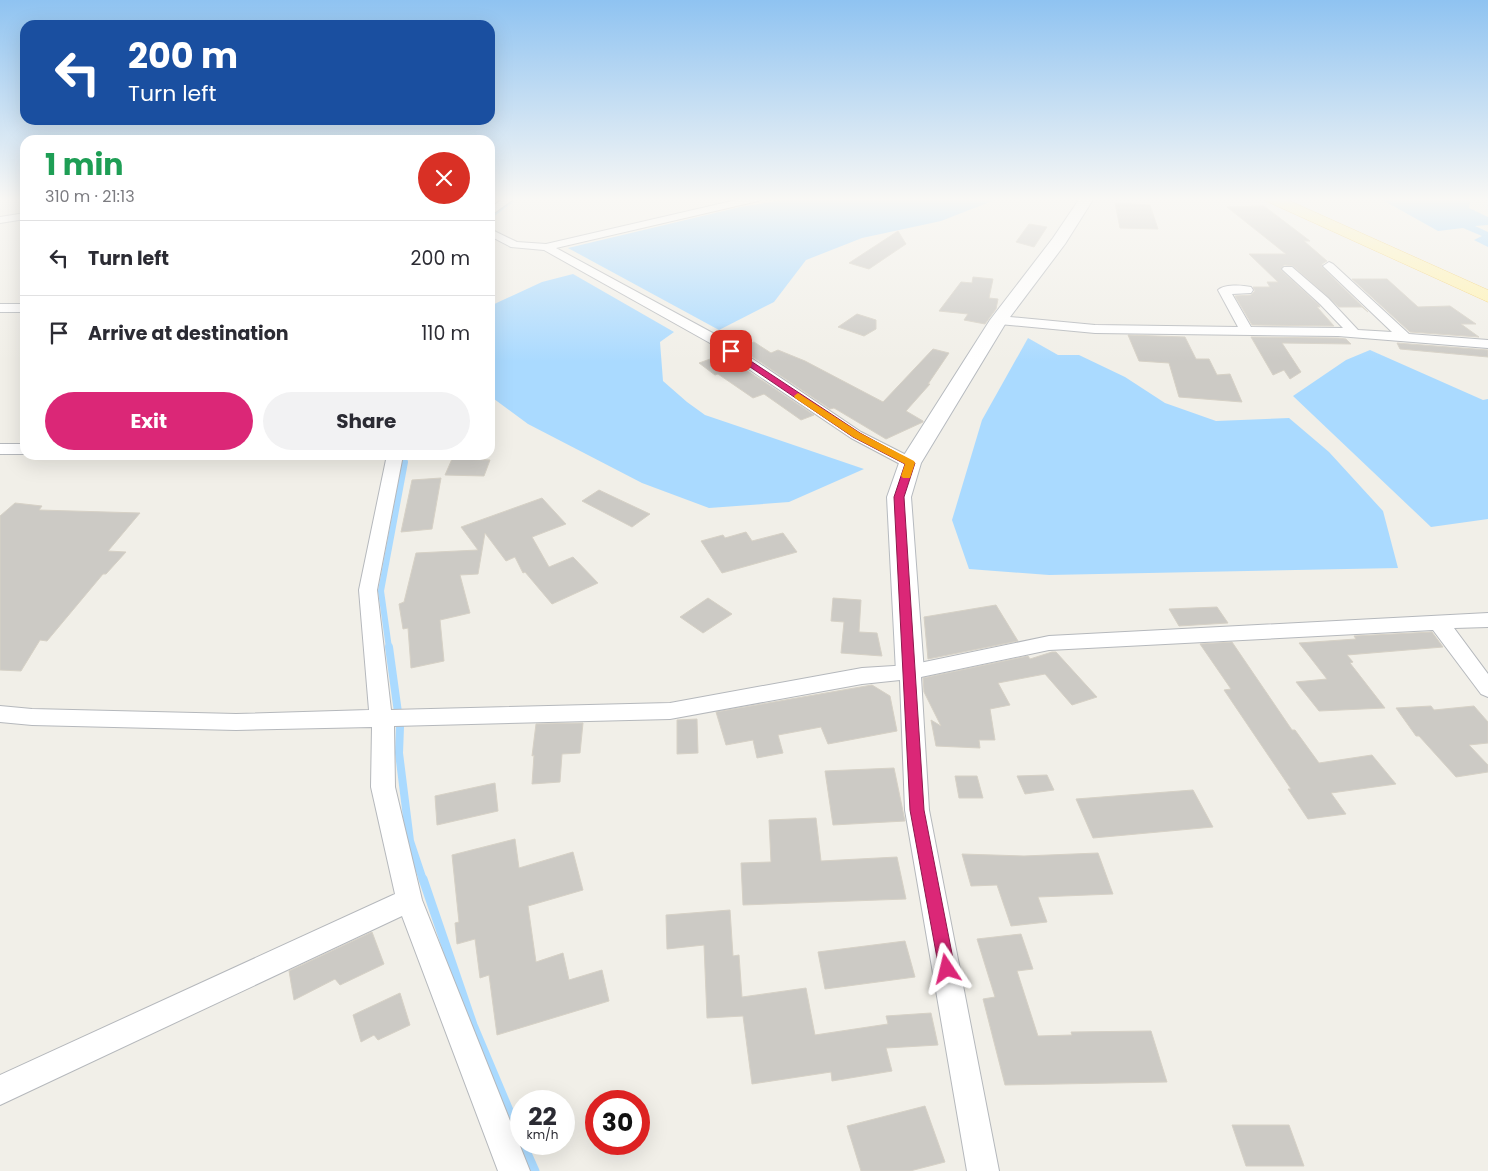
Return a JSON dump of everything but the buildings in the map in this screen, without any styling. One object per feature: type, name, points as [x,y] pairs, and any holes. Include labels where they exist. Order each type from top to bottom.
[{"type":"main road","points":[[1391,253],[1488,297]]},
{"type":"street","points":[[556,253],[715,340],[856,435],[910,463]]},
{"type":"street","points":[[983,1171],[917,810],[899,497],[910,463],[999,320],[1050,253]]},
{"type":"street","points":[[1329,266],[1406,338]]},
{"type":"street","points":[[1288,270],[1324,301],[1355,334]]},
{"type":"street","points":[[1246,290],[1224,290],[1247,332]]},
{"type":"street","points":[[0,308],[20,308]]},
{"type":"street","points":[[999,320],[1095,329],[1355,334],[1488,344]]},
{"type":"street","points":[[0,448],[20,449]]},
{"type":"street","points":[[394,460],[368,590],[381,719],[384,729],[383,787],[409,900],[514,1171]]},
{"type":"street","points":[[0,714],[32,717],[236,722],[670,710],[862,676],[910,672],[1049,643],[1488,620]]},
{"type":"street","points":[[1439,622],[1488,689]]},
{"type":"street","points":[[0,1090],[409,900]]},
{"type":"water","points":[[577,253],[825,253],[806,260],[774,302],[719,330]]},
{"type":"water","points":[[573,274],[674,332],[660,342],[663,381],[705,415],[864,469],[789,502],[709,508],[642,483],[528,424],[495,400],[495,304],[542,282]]},
{"type":"water","points":[[1028,338],[1058,355],[1079,355],[1125,377],[1165,403],[1216,421],[1289,418],[1329,452],[1383,511],[1398,568],[1049,575],[969,569],[952,520],[982,420]]},
{"type":"water","points":[[1370,350],[1483,400],[1488,399],[1488,519],[1431,527],[1293,396],[1346,360]]},
{"type":"waterway","points":[[389,648],[381,591],[405,462]]},
{"type":"waterway","points":[[389,647],[400,727],[399,753],[410,841],[423,880]]},
{"type":"waterway","points":[[423,879],[473,1025],[510,1113]]},
{"type":"waterway","points":[[528,1155],[535,1171]]},
{"type":"slow traffic","points":[[798,396],[856,435],[910,463],[906,476]]},
{"type":"route","points":[[731,351],[856,435],[910,463],[899,497],[917,810],[947,969]]}]
